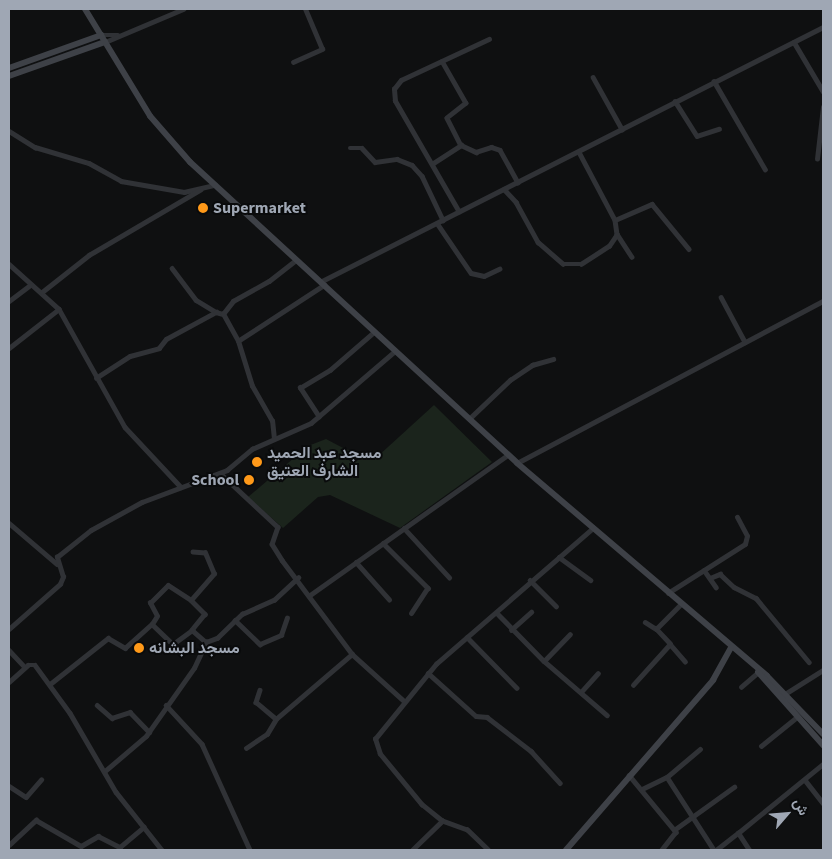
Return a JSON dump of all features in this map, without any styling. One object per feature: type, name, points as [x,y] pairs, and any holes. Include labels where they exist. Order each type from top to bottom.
[{"type":"main road","points":[[86,9],[156,123],[215,185],[508,455],[784,694],[823,734]]},
{"type":"main road","points":[[9,68],[101,35]]},
{"type":"main road","points":[[9,76],[105,42]]},
{"type":"main road","points":[[566,850],[724,665],[731,648]]},
{"type":"main road","points":[[724,665],[743,658]]},
{"type":"main road","points":[[758,672],[823,745]]},
{"type":"street","points":[[105,42],[176,10],[183,9]]},
{"type":"street","points":[[293,62],[322,49],[305,9]]},
{"type":"street","points":[[238,341],[322,284],[437,223],[823,27]]},
{"type":"street","points":[[101,35],[118,35]]},
{"type":"street","points":[[460,212],[394,94],[401,80],[489,38]]},
{"type":"street","points":[[794,42],[823,91]]},
{"type":"street","points":[[442,61],[466,103],[447,118],[461,145],[476,152],[491,147],[500,150],[518,182]]},
{"type":"street","points":[[593,77],[622,129]]},
{"type":"street","points":[[714,81],[765,169]]},
{"type":"street","points":[[675,101],[697,136],[719,129]]},
{"type":"street","points":[[817,159],[823,107]]},
{"type":"street","points":[[9,131],[35,147],[88,163],[121,181],[184,192],[215,185]]},
{"type":"street","points":[[432,164],[461,145]]},
{"type":"street","points":[[350,148],[362,148],[376,162],[398,159],[412,165],[422,176],[443,220]]},
{"type":"street","points":[[579,152],[615,220],[617,234],[632,257]]},
{"type":"street","points":[[42,292],[89,255],[203,188]]},
{"type":"street","points":[[504,189],[516,202],[538,242],[563,264],[581,264],[609,246],[617,234]]},
{"type":"street","points":[[615,220],[652,204],[689,249]]},
{"type":"street","points":[[437,223],[471,273],[484,276],[499,269]]},
{"type":"street","points":[[223,314],[233,301],[269,281],[296,260]]},
{"type":"street","points":[[9,264],[30,285],[42,292],[59,309],[96,378],[132,437],[181,487]]},
{"type":"street","points":[[172,268],[196,300],[223,314],[238,341],[252,386],[272,421],[274,439]]},
{"type":"street","points":[[9,301],[30,285]]},
{"type":"street","points":[[720,296],[745,342]]},
{"type":"street","points":[[517,463],[823,301]]},
{"type":"street","points":[[9,348],[59,309]]},
{"type":"street","points":[[96,378],[130,356],[159,348],[166,339],[216,312]]},
{"type":"street","points":[[319,417],[300,388],[330,370],[374,332]]},
{"type":"street","points":[[57,564],[59,556],[105,521],[181,487],[220,473],[252,449],[319,417],[395,351]]},
{"type":"street","points":[[469,419],[510,380],[532,365],[553,359]]},
{"type":"street","points":[[310,595],[508,455]]},
{"type":"street","points":[[220,473],[278,527],[272,545],[352,654],[404,701]]},
{"type":"street","points":[[668,593],[747,543],[737,517]]},
{"type":"street","points":[[9,523],[57,564],[63,576],[60,584],[9,629]]},
{"type":"street","points":[[404,528],[449,577]]},
{"type":"street","points":[[488,850],[467,830],[442,821],[415,798],[374,744],[404,701],[428,672],[497,612],[530,580],[593,528]]},
{"type":"street","points":[[382,543],[428,588],[412,613]]},
{"type":"street","points":[[191,600],[214,574],[206,553],[194,552]]},
{"type":"street","points":[[559,557],[591,580]]},
{"type":"street","points":[[356,562],[389,599]]},
{"type":"street","points":[[704,570],[716,587]]},
{"type":"street","points":[[710,578],[720,574],[737,589],[756,598],[809,662]]},
{"type":"street","points":[[105,771],[149,732],[166,705],[194,668],[206,642],[235,620],[274,600],[298,578]]},
{"type":"street","points":[[530,580],[556,606]]},
{"type":"street","points":[[50,684],[108,638],[125,648],[152,624],[157,616],[150,603],[168,585],[191,600],[205,614],[192,630],[175,644],[152,624]]},
{"type":"street","points":[[656,630],[681,604]]},
{"type":"street","points":[[497,612],[512,630],[544,661],[607,715]]},
{"type":"street","points":[[512,630],[530,612]]},
{"type":"street","points":[[235,620],[260,644],[281,635],[287,618]]},
{"type":"street","points":[[645,622],[656,630],[686,661]]},
{"type":"street","points":[[192,630],[206,642]]},
{"type":"street","points":[[544,661],[570,634]]},
{"type":"street","points":[[467,637],[517,688]]},
{"type":"street","points":[[633,685],[670,644]]},
{"type":"street","points":[[9,650],[25,667]]},
{"type":"street","points":[[246,748],[267,734],[276,719],[352,654]]},
{"type":"street","points":[[9,682],[25,667],[34,665],[50,684],[105,771],[116,792],[162,850]]},
{"type":"street","points":[[428,672],[476,716],[487,717],[531,751],[560,783]]},
{"type":"street","points":[[741,687],[758,672]]},
{"type":"street","points":[[784,694],[822,672]]},
{"type":"street","points":[[581,692],[598,673]]},
{"type":"street","points":[[260,690],[256,702],[276,719]]},
{"type":"street","points":[[97,704],[112,718],[130,712],[149,732]]},
{"type":"street","points":[[166,705],[202,744],[250,850]]},
{"type":"street","points":[[761,746],[797,717]]},
{"type":"street","points":[[642,789],[667,777],[700,749]]},
{"type":"street","points":[[667,777],[715,850],[823,764]]},
{"type":"street","points":[[629,775],[677,834],[662,850]]},
{"type":"street","points":[[9,786],[26,797],[41,780]]},
{"type":"street","points":[[805,780],[823,803]]},
{"type":"street","points":[[674,830],[694,818],[734,787]]},
{"type":"street","points":[[9,845],[36,820],[81,846],[98,836],[120,847],[144,826]]},
{"type":"street","points":[[412,850],[442,821]]},
{"type":"street","points":[[738,833],[749,850]]},
{"type":"shaded area","points":[[434,405],[492,462],[400,528],[330,495],[318,497],[283,528],[248,497],[308,446],[326,439],[345,449],[377,457]]},
{"type":"place","name":"Supermarket","points":[[203,208]]},
{"type":"place","name":"مسجد عبد الحميد الشارف العتيق","points":[[257,462]]},
{"type":"place","name":"School","points":[[249,480]]},
{"type":"place","name":"مسجد البشانه","points":[[139,648]]}]
